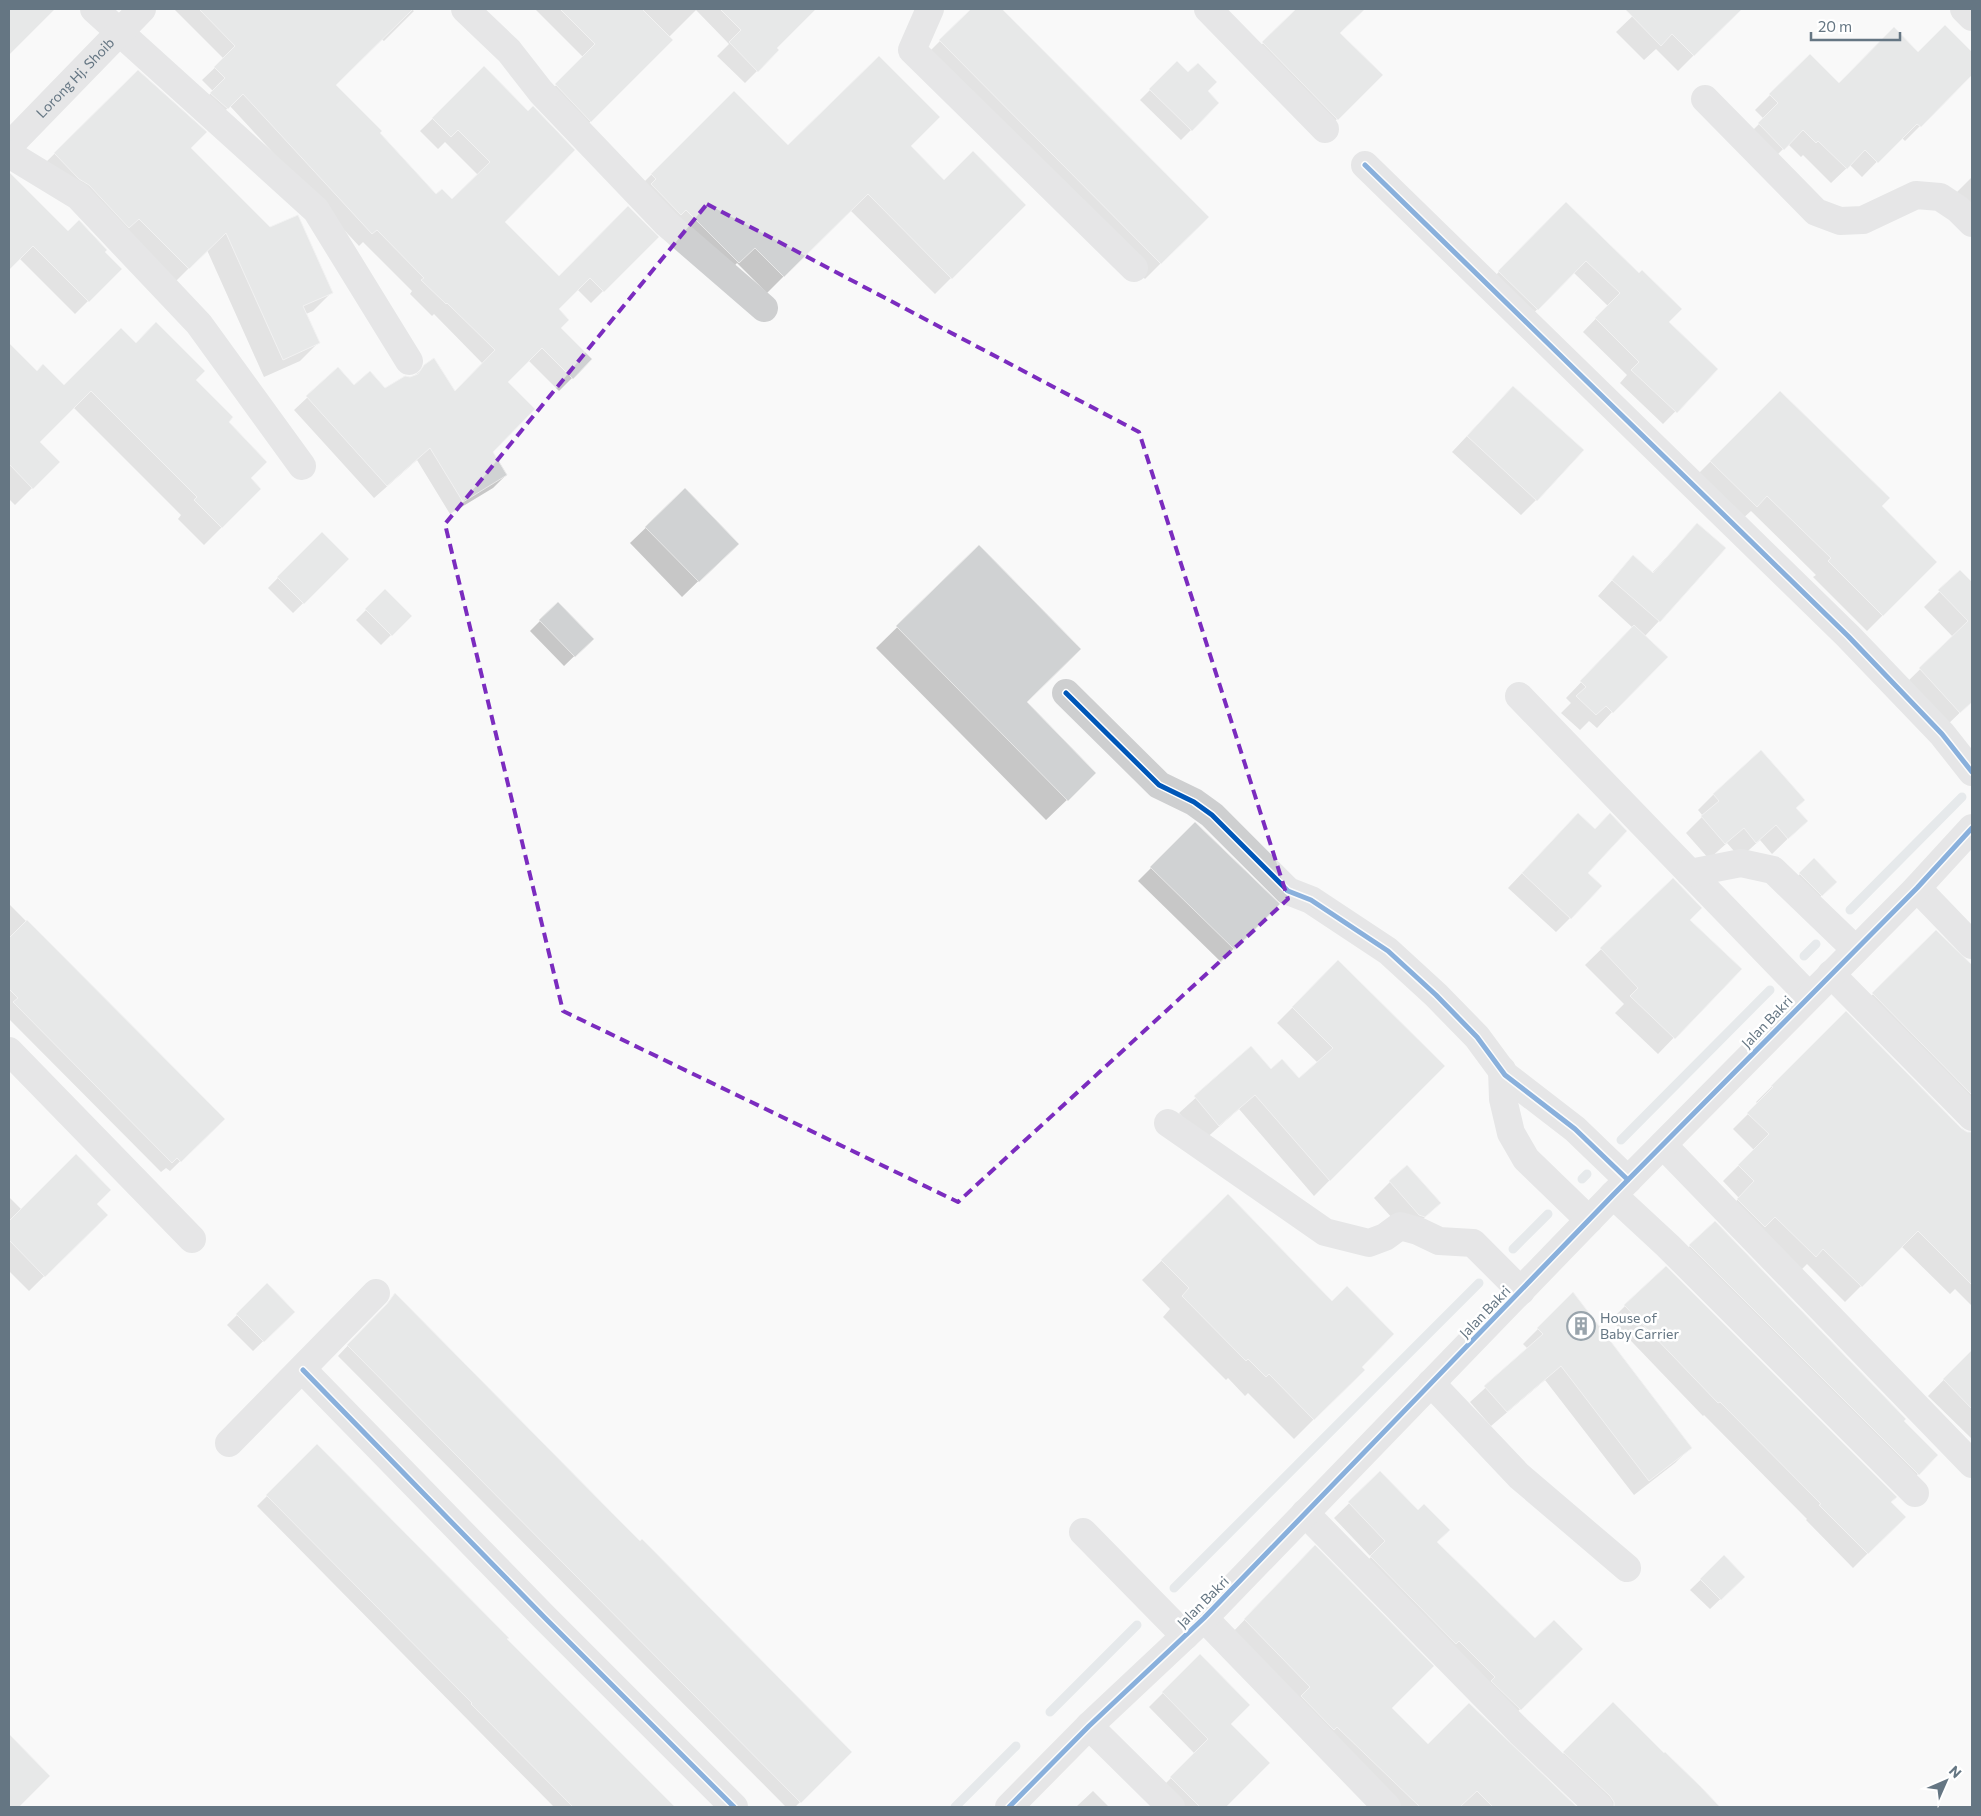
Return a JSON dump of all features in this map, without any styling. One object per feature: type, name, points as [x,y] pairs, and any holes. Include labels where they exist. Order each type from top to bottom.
[{"type":"street","points":[[94,9],[316,210],[409,361]]},
{"type":"street","name":"Lorong Hj. Shoib","points":[[9,146],[142,9]]},
{"type":"street","points":[[465,9],[510,52],[542,92],[667,224],[764,308]]},
{"type":"street","points":[[930,9],[912,50],[1134,268]]},
{"type":"street","points":[[1208,9],[1326,129]]},
{"type":"street","points":[[1964,9],[1972,17]]},
{"type":"street","points":[[1705,99],[1816,212],[1840,221],[1863,220],[1916,195],[1940,197],[1958,208],[1972,223]]},
{"type":"street","points":[[9,154],[78,196],[199,324],[302,466]]},
{"type":"street","points":[[1365,165],[1848,636],[1942,734],[1972,772]]},
{"type":"street","points":[[1066,693],[1159,785],[1194,802],[1212,816],[1288,890],[1311,900],[1388,951],[1436,994],[1477,1037],[1502,1070],[1535,1099],[1575,1129],[1668,1246],[1915,1493]]},
{"type":"street","points":[[1519,696],[1809,996]]},
{"type":"street","name":"Jalan Bakri","points":[[1009,1807],[1089,1726],[1204,1618],[1589,1220],[1917,888],[1972,828]]},
{"type":"street","points":[[1690,873],[1741,863],[1773,870],[1856,949]]},
{"type":"street","points":[[1917,888],[1972,945]]},
{"type":"street","points":[[1831,974],[1972,1117]]},
{"type":"street","points":[[9,1051],[192,1239]]},
{"type":"street","points":[[1502,1070],[1503,1099],[1511,1133],[1526,1159],[1589,1220]]},
{"type":"street","points":[[1168,1123],[1325,1232],[1369,1242],[1385,1237],[1400,1226],[1418,1230],[1439,1241],[1473,1244],[1521,1291]]},
{"type":"street","points":[[1663,1145],[1972,1464]]},
{"type":"street","points":[[229,1443],[303,1370],[376,1292]]},
{"type":"street","points":[[303,1370],[545,1618],[734,1807]]},
{"type":"street","points":[[1431,1383],[1519,1476],[1627,1568]]},
{"type":"street","points":[[1305,1513],[1520,1732],[1599,1807]]},
{"type":"street","points":[[1083,1532],[1185,1636]]},
{"type":"street","points":[[1204,1618],[1387,1807]]},
{"type":"street","points":[[1089,1726],[1170,1807]]},
{"type":"highlighted area","points":[[707,204],[1139,432],[1288,899],[958,1202],[563,1011],[445,524]]},
{"type":"building","points":[[9,9],[55,9],[9,55]]},
{"type":"building","points":[[199,9],[413,9],[336,85],[382,131],[380,133],[436,194],[442,189],[452,199],[490,162],[458,130],[451,137],[432,118],[484,66],[528,111],[533,106],[575,150],[505,222],[559,276],[628,206],[659,237],[604,292],[590,278],[559,309],[569,320],[561,328],[592,359],[573,379],[542,348],[508,382],[535,409],[493,452],[507,475],[463,502],[430,448],[387,486],[306,396],[338,367],[354,385],[370,371],[385,388],[405,376],[410,377],[418,374],[424,365],[434,358],[455,391],[495,350],[421,280],[424,278],[377,230],[372,234],[243,94],[228,109],[210,93],[225,78],[214,67],[235,46]]},
{"type":"building","points":[[560,9],[642,9],[673,40],[591,122],[555,84],[595,44]]},
{"type":"building","points":[[720,9],[816,9],[777,48],[779,50],[758,72],[729,42],[741,30]]},
{"type":"building","points":[[971,9],[1002,9],[1209,217],[1161,264],[939,40]]},
{"type":"building","points":[[1296,9],[1365,9],[1340,33],[1383,75],[1338,120],[1262,42]]},
{"type":"building","points":[[1625,9],[1742,9],[1694,56],[1672,34],[1661,46]]},
{"type":"building","points":[[1945,25],[1972,52],[1972,75],[1921,127],[1917,124],[1878,163],[1865,150],[1847,169],[1818,141],[1816,143],[1803,130],[1784,150],[1758,123],[1778,103],[1769,94],[1810,54],[1839,83],[1894,27],[1918,52]]},
{"type":"building","points":[[879,56],[940,117],[911,146],[944,180],[973,151],[1026,205],[952,279],[868,194],[784,277],[755,248],[739,263],[686,210],[681,215],[651,184],[656,179],[651,174],[734,91],[788,145]]},
{"type":"building","points":[[1177,61],[1188,72],[1198,63],[1217,82],[1208,91],[1219,103],[1192,131],[1149,89]]},
{"type":"building","points":[[138,70],[207,132],[191,148],[270,227],[298,215],[333,293],[303,306],[320,343],[283,360],[226,233],[189,269],[139,219],[129,228],[89,185],[79,179],[54,153]]},
{"type":"building","points":[[9,172],[68,231],[79,220],[107,250],[105,252],[122,269],[89,302],[33,246],[9,270]]},
{"type":"building","points":[[1566,202],[1639,273],[1642,270],[1682,309],[1669,322],[1718,369],[1677,413],[1631,370],[1639,362],[1595,318],[1620,293],[1586,261],[1538,310],[1498,271]]},
{"type":"building","points":[[156,322],[205,371],[196,380],[233,417],[229,422],[267,462],[251,478],[261,489],[222,528],[194,500],[197,497],[91,391],[40,442],[60,462],[33,489],[9,464],[9,343],[37,371],[43,364],[64,385],[121,328],[136,343]]},
{"type":"building","points":[[1513,386],[1584,450],[1537,501],[1467,436]]},
{"type":"building","points":[[1780,391],[1890,498],[1882,506],[1937,562],[1883,616],[1828,561],[1831,558],[1767,496],[1757,507],[1710,461]]},
{"type":"building","points":[[685,488],[739,544],[699,582],[645,527]]},
{"type":"building","points":[[1697,523],[1726,548],[1660,622],[1612,580],[1633,555],[1653,573]]},
{"type":"building","points":[[322,532],[349,559],[304,604],[277,577]]},
{"type":"building","points":[[979,545],[1081,649],[1027,702],[1096,773],[1068,801],[896,626]]},
{"type":"building","points":[[1960,570],[1972,582],[1972,702],[1960,713],[1919,668],[1968,621],[1938,590]]},
{"type":"building","points":[[385,589],[412,616],[392,636],[365,609]]},
{"type":"building","points":[[558,602],[594,639],[575,657],[539,620]]},
{"type":"building","points":[[1634,625],[1668,657],[1613,713],[1606,706],[1596,715],[1576,696],[1586,687],[1580,681]]},
{"type":"building","points":[[1761,750],[1805,800],[1796,808],[1808,821],[1788,839],[1776,825],[1756,843],[1744,828],[1725,844],[1701,816],[1719,801],[1713,794]]},
{"type":"building","points":[[1578,813],[1595,829],[1610,813],[1627,831],[1588,873],[1602,886],[1571,919],[1522,873]]},
{"type":"building","points":[[1195,822],[1280,904],[1235,950],[1150,867]]},
{"type":"building","points":[[1814,858],[1837,882],[1822,896],[1799,873]]},
{"type":"building","points":[[1673,878],[1702,908],[1690,920],[1742,969],[1675,1039],[1630,996],[1638,988],[1600,948]]},
{"type":"building","points":[[27,920],[225,1119],[181,1162],[177,1158],[172,1163],[13,1002],[18,998],[9,989],[9,938]]},
{"type":"building","points":[[1936,930],[1972,965],[1972,1095],[1872,993]]},
{"type":"building","points":[[1338,960],[1445,1066],[1330,1181],[1255,1095],[1219,1126],[1194,1096],[1251,1046],[1271,1069],[1282,1059],[1299,1078],[1333,1048],[1292,1007]]},
{"type":"building","points":[[1846,1011],[1961,1128],[1967,1132],[1972,1132],[1972,1285],[1918,1231],[1862,1287],[1823,1249],[1816,1257],[1775,1217],[1765,1227],[1737,1199],[1754,1181],[1738,1165],[1769,1134],[1747,1113],[1773,1087],[1771,1086]]},
{"type":"building","points":[[76,1154],[111,1190],[97,1204],[108,1215],[45,1277],[9,1240],[9,1221]]},
{"type":"building","points":[[1407,1165],[1441,1203],[1425,1217],[1419,1215],[1389,1181]]},
{"type":"building","points":[[1228,1194],[1332,1301],[1347,1286],[1394,1334],[1362,1367],[1365,1370],[1314,1420],[1269,1374],[1266,1377],[1248,1359],[1246,1361],[1182,1296],[1189,1288],[1161,1260]]},
{"type":"building","points":[[1715,1221],[1906,1419],[1904,1421],[1938,1455],[1919,1475],[1689,1245]]},
{"type":"building","points":[[1666,1266],[1897,1497],[1891,1502],[1906,1517],[1868,1554],[1624,1305]]},
{"type":"building","points":[[267,1283],[295,1312],[264,1342],[236,1314]]},
{"type":"building","points":[[1573,1292],[1692,1448],[1649,1481],[1561,1366],[1507,1412],[1484,1386],[1543,1334],[1537,1328]]},
{"type":"building","points":[[395,1293],[852,1752],[801,1803],[347,1345],[387,1304]]},
{"type":"building","points":[[1972,1350],[1972,1409],[1943,1379]]},
{"type":"building","points":[[317,1444],[509,1638],[507,1639],[675,1807],[573,1807],[471,1704],[266,1495]]},
{"type":"building","points":[[1380,1471],[1418,1510],[1424,1504],[1450,1530],[1437,1542],[1535,1638],[1554,1620],[1583,1649],[1521,1710],[1491,1681],[1495,1677],[1459,1641],[1456,1644],[1370,1556],[1385,1541],[1348,1502]]},
{"type":"building","points":[[1315,1545],[1434,1666],[1392,1708],[1428,1744],[1469,1703],[1577,1807],[1493,1807],[1477,1791],[1460,1807],[1420,1807],[1337,1727],[1334,1730],[1301,1696],[1310,1687],[1244,1619]]},
{"type":"building","points":[[1724,1555],[1745,1577],[1721,1600],[1700,1579]]},
{"type":"building","points":[[1200,1654],[1250,1705],[1231,1724],[1270,1763],[1226,1807],[1200,1807],[1170,1777],[1208,1739],[1162,1692]]},
{"type":"building","points":[[1613,1702],[1720,1807],[1614,1807],[1614,1802],[1610,1796],[1563,1752]]},
{"type":"building","points":[[9,1734],[50,1776],[19,1807],[9,1807]]},
{"type":"waterway","points":[[1850,910],[1962,797]]},
{"type":"waterway","points":[[1804,956],[1816,944]]},
{"type":"waterway","points":[[1621,1140],[1770,990]]},
{"type":"waterway","points":[[1582,1179],[1587,1174]]},
{"type":"waterway","points":[[1513,1249],[1548,1214]]},
{"type":"waterway","points":[[1174,1588],[1479,1283]]},
{"type":"waterway","points":[[1050,1712],[1137,1625]]},
{"type":"waterway","points":[[955,1807],[1016,1746]]},
{"type":"cycle path","points":[[1365,165],[1848,636],[1942,734],[1972,772]]},
{"type":"cycle path","points":[[1066,693],[1159,785],[1194,802],[1212,815],[1288,891],[1311,900],[1388,951],[1436,995],[1477,1037],[1505,1075],[1575,1129],[1628,1180]]},
{"type":"cycle path","points":[[1009,1807],[1089,1726],[1204,1618],[1613,1195],[1917,888],[1972,828]]},
{"type":"cycle path","points":[[303,1370],[545,1618],[734,1807]]},
{"type":"place","name":"House of Baby Carrier","points":[[1581,1326]]}]
